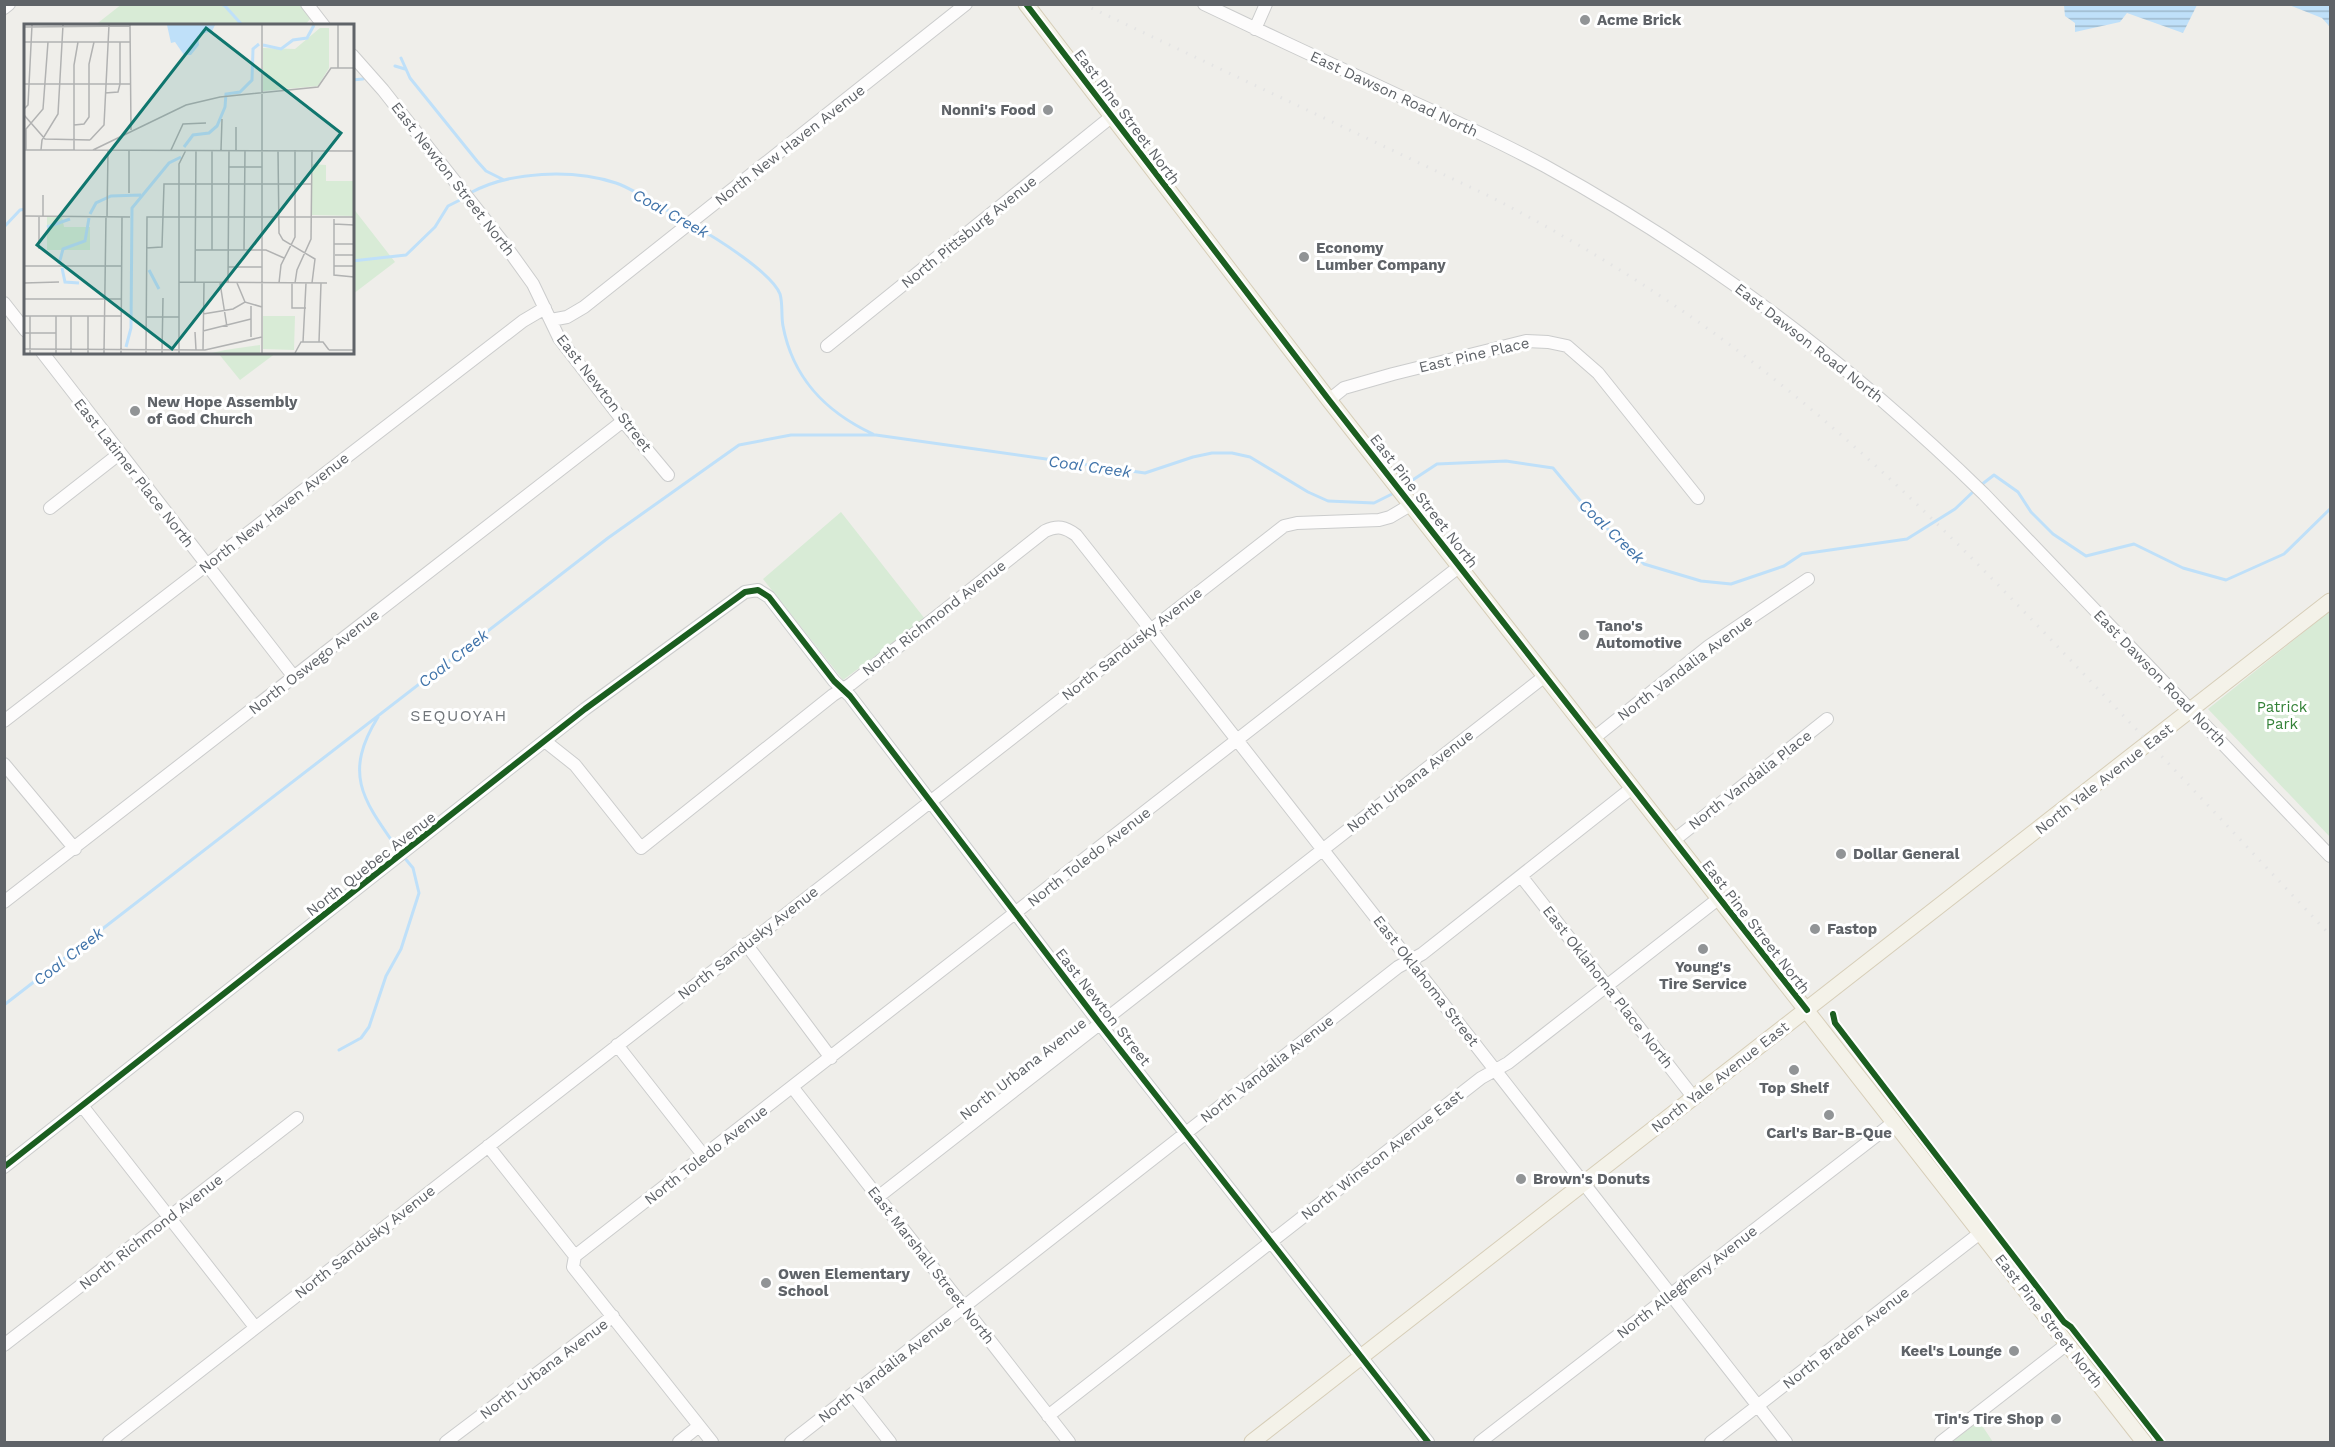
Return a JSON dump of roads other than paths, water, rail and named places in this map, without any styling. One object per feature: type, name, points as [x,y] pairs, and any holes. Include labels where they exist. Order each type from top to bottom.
[{"type":"main road","name":"East Pine Street North","points":[[1026,4],[1329,400],[1461,566],[1632,789],[2144,1443]]},
{"type":"main road","name":"North Yale Avenue East","points":[[1252,1443],[2331,601]]},
{"type":"street","points":[[4,8],[9,4]]},
{"type":"street","points":[[307,4],[322,24]]},
{"type":"street","name":"North New Haven Avenue","points":[[4,722],[523,321],[548,314],[573,314],[699,217],[966,4]]},
{"type":"street","name":"East Dawson Road North","points":[[1204,4],[1543,165],[1679,246],[1779,316],[1834,358],[1968,478],[2331,856]]},
{"type":"street","points":[[1255,29],[1266,4]]},
{"type":"street","name":"East Newton Street North","points":[[354,57],[383,90],[505,245],[533,284],[548,314]]},
{"type":"street","name":"North Pittsburg Avenue","points":[[827,346],[1111,117]]},
{"type":"street","points":[[4,303],[24,328]]},
{"type":"street","name":"East Newton Street","points":[[548,314],[559,338],[668,475]]},
{"type":"street","name":"East Pine Place","points":[[1329,400],[1344,388],[1354,385],[1526,341],[1567,346],[1598,373],[1698,498]]},
{"type":"street","name":"East Latimer Place North","points":[[44,354],[294,677]]},
{"type":"street","name":"North Oswego Avenue","points":[[4,902],[623,421]]},
{"type":"street","points":[[50,508],[119,454]]},
{"type":"street","name":"North Sandusky Avenue","points":[[109,1443],[1284,526],[1297,523],[1378,520],[1390,517],[1410,501]]},
{"type":"street","name":"East Oklahoma Street","points":[[1060,526],[1076,535],[1786,1443]]},
{"type":"street","name":"North Richmond Avenue","points":[[546,742],[575,765],[641,848],[1045,531],[1060,526]]},
{"type":"street","name":"North Toledo Avenue","points":[[574,1257],[1461,566]]},
{"type":"street","name":"North Vandalia Avenue","points":[[1594,738],[1709,646],[1808,579]]},
{"type":"street","name":"East Newton Street","points":[[758,590],[770,597],[1428,1443]]},
{"type":"street","name":"North Quebec Avenue","points":[[4,1167],[585,709],[745,592],[758,590]]},
{"type":"street","name":"North Urbana Avenue","points":[[878,1197],[1545,676]]},
{"type":"street","name":"North Vandalia Place","points":[[1673,841],[1827,719]]},
{"type":"street","points":[[4,764],[75,849]]},
{"type":"street","name":"North Vandalia Avenue","points":[[791,1443],[1398,967],[1422,954],[1632,789]]},
{"type":"street","name":"East Oklahoma Place North","points":[[1521,876],[1694,1098]]},
{"type":"street","name":"North Winston Avenue East","points":[[1048,1416],[1481,1078],[1508,1063],[1718,899]]},
{"type":"street","points":[[746,944],[831,1058]]},
{"type":"street","points":[[617,1045],[704,1156]]},
{"type":"street","name":"East Marshall Street North","points":[[793,1088],[1069,1443]]},
{"type":"street","points":[[83,1107],[255,1327]]},
{"type":"street","name":"North Richmond Avenue","points":[[4,1345],[297,1118]]},
{"type":"street","name":"North Allegheny Avenue","points":[[1480,1443],[1894,1122]]},
{"type":"street","points":[[488,1146],[574,1257],[573,1267],[712,1443]]},
{"type":"street","name":"North Braden Avenue","points":[[1711,1443],[1980,1233]]},
{"type":"street","name":"North Urbana Avenue","points":[[446,1443],[613,1316]]},
{"type":"street","points":[[1941,1443],[2067,1344]]},
{"type":"street","points":[[853,1395],[890,1443]]},
{"type":"street","points":[[679,1443],[699,1426]]},
{"type":"water","points":[[2064,4],[2197,5],[2183,33],[2127,13],[2120,22],[2075,32],[2075,23],[2065,16]]},
{"type":"water","points":[[2289,5],[2330,5],[2330,27],[2322,18]]},
{"type":"waterway","points":[[221,4],[241,24]]},
{"type":"waterway","points":[[401,58],[410,78],[477,161],[486,171],[504,180]]},
{"type":"waterway","points":[[395,66],[405,69]]},
{"type":"waterway","points":[[354,80],[363,79]]},
{"type":"waterway","name":"Coal Creek","points":[[470,193],[522,176],[542,174],[581,176],[616,183],[686,221]]},
{"type":"waterway","name":"Coal Creek","points":[[354,261],[406,255],[435,227],[448,206],[460,200]]},
{"type":"waterway","name":"Coal Creek","points":[[4,227],[20,210],[24,209]]},
{"type":"waterway","name":"Coal Creek","points":[[694,226],[742,256],[775,286],[781,298],[782,322],[788,345],[803,378],[827,404],[873,434]]},
{"type":"waterway","name":"Coal Creek","points":[[4,1005],[608,538],[739,445],[791,435],[876,435],[1145,473],[1193,457],[1212,453],[1232,453],[1250,457],[1308,492],[1328,501],[1374,503],[1394,493]]},
{"type":"waterway","name":"Coal Creek","points":[[1402,487],[1437,464],[1506,461],[1553,468],[1588,510],[1644,564],[1701,581],[1731,584],[1784,566],[1802,554],[1907,539],[1955,509],[1976,489]]},
{"type":"waterway","name":"Coal Creek","points":[[1981,485],[1994,475],[2018,492],[2031,512],[2053,534],[2086,556],[2134,544],[2183,568],[2226,580],[2284,554],[2330,509]]},
{"type":"waterway","points":[[378,717],[367,737],[361,755],[362,787],[367,802],[399,851]]},
{"type":"waterway","points":[[339,1050],[361,1038],[369,1027],[386,976],[401,949],[419,893],[413,868],[403,856]]},
{"type":"railway","points":[[1083,4],[1527,216],[1639,282],[1745,356],[1858,450],[1970,557],[2110,701],[2330,935]]},
{"type":"place","name":"Acme Brick","points":[[1585,20]]},
{"type":"place","name":"Nonni's Food","points":[[1048,110]]},
{"type":"place","name":"Economy Lumber Company","points":[[1304,257]]},
{"type":"place","name":"New Hope Assembly of God Church","points":[[135,411]]},
{"type":"place","name":"Tano's Automotive","points":[[1584,635]]},
{"type":"place","name":"Dollar General","points":[[1841,854]]},
{"type":"place","name":"Fastop","points":[[1815,929]]},
{"type":"place","name":"Young's Tire Service","points":[[1703,949]]},
{"type":"place","name":"Top Shelf","points":[[1794,1070]]},
{"type":"place","name":"Carl's Bar-B-Que","points":[[1829,1115]]},
{"type":"place","name":"Brown's Donuts","points":[[1521,1179]]},
{"type":"place","name":"Owen Elementary School","points":[[766,1283]]},
{"type":"place","name":"Keel's Lounge","points":[[2014,1351]]},
{"type":"place","name":"Tin's Tire Shop","points":[[2056,1419]]},
{"type":"district","name":"SEQUOYAH","points":[[459,715]]},
{"type":"park label","name":"Patrick Park","points":[[2282,716]]}]
